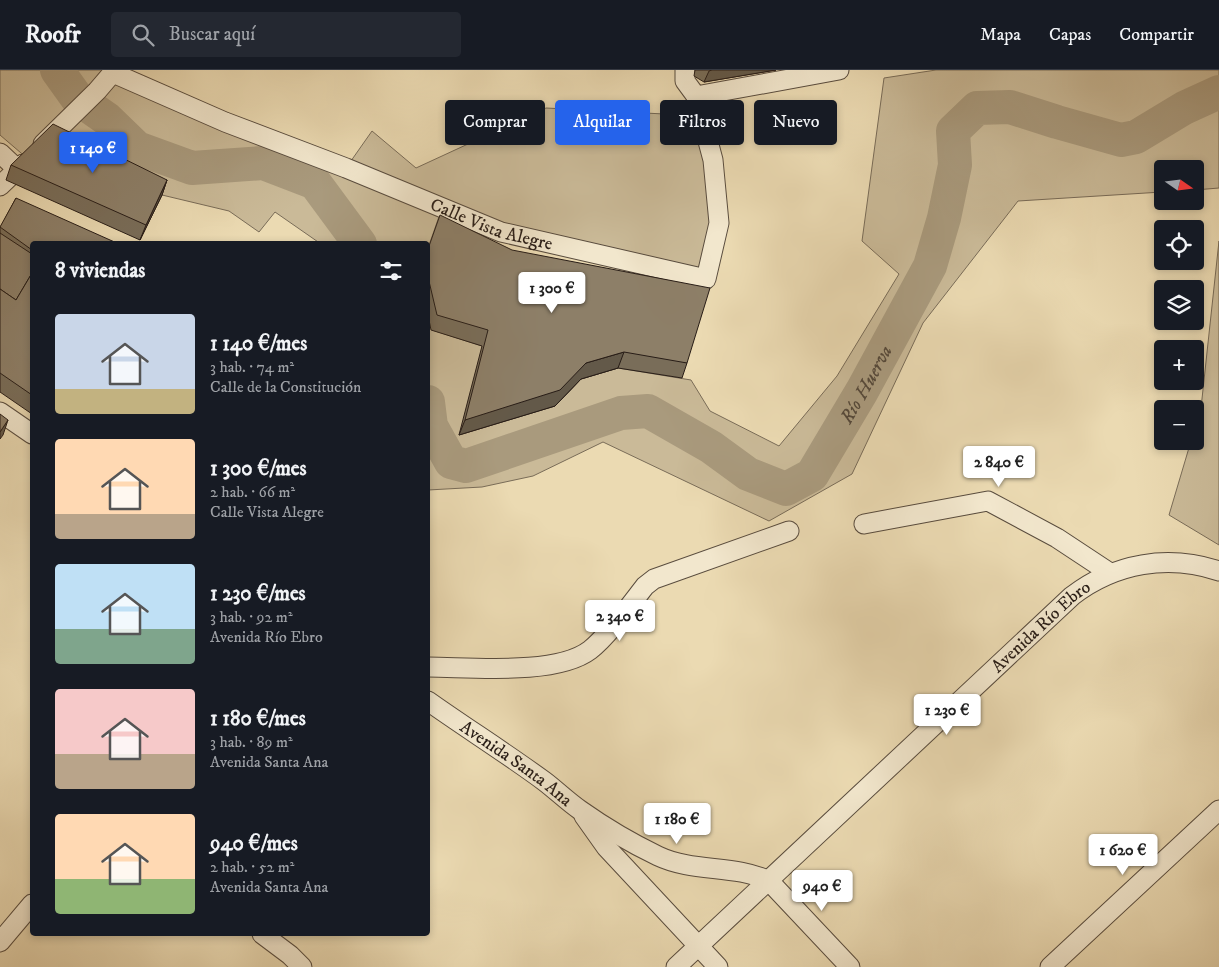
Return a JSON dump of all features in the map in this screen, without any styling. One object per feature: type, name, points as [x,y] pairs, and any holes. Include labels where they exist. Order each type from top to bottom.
[{"type":"street","name":"Calle Vista Alegre","points":[[114,71],[225,122],[346,168],[501,232],[706,279],[719,222],[713,160],[696,96],[685,81],[685,70]]},
{"type":"street","points":[[696,96],[840,70]]},
{"type":"street","points":[[0,186],[97,91],[114,71]]},
{"type":"street","points":[[0,153],[17,169]]},
{"type":"street","points":[[0,412],[30,433]]},
{"type":"street","points":[[864,524],[988,501],[1057,538],[1110,573]]},
{"type":"street","points":[[430,667],[535,667],[571,660],[590,650],[645,586],[654,580],[789,531]]},
{"type":"street","name":"Avenida Río Ebro","points":[[676,967],[1072,596],[1090,583],[1110,573],[1144,564],[1166,562],[1204,566],[1219,571]]},
{"type":"street","name":"Avenida Santa Ana","points":[[430,702],[544,781],[579,809],[634,844],[673,862],[702,868],[745,872],[769,881],[850,967]]},
{"type":"street","name":"Avenida Santa Ana","points":[[579,809],[606,847],[718,967]]},
{"type":"street","points":[[1050,967],[1219,810]]},
{"type":"street","points":[[0,942],[30,906]]},
{"type":"street","points":[[265,936],[290,955],[302,967]]},
{"type":"shaded area","points":[[0,70],[115,70],[346,168],[372,131],[416,168],[466,145],[545,145],[546,108],[555,108],[555,145],[650,145],[650,113],[660,114],[660,145],[706,145],[719,223],[706,279],[442,208],[430,242],[317,241],[275,212],[259,232],[229,211],[162,195],[48,140],[28,159],[0,135]]},
{"type":"shaded area","points":[[936,70],[1219,70],[1219,188],[1204,189],[1204,160],[1154,160],[1154,192],[1018,201],[923,323],[852,474],[769,521],[603,442],[533,476],[482,487],[430,490],[430,322],[432,330],[482,346],[555,406],[581,379],[618,368],[691,380],[710,411],[779,446],[837,376],[899,274],[862,241],[884,78]]},
{"type":"shaded area","points":[[1219,241],[1219,545],[1169,515],[1188,450],[1204,450],[1204,400],[1202,400]]},
{"type":"building","points":[[53,124],[167,180],[146,225],[11,165]]},
{"type":"building","points":[[16,198],[112,241],[30,241],[30,249],[0,227]]},
{"type":"building","points":[[440,215],[512,250],[710,288],[687,363],[624,352],[586,363],[560,390],[465,420],[488,330],[437,315],[430,285],[430,243]]},
{"type":"building","points":[[0,233],[30,253],[30,276],[16,300],[0,289]]},
{"type":"building","points":[[30,276],[30,394],[0,373],[0,289],[16,300]]},
{"type":"building","points":[[0,414],[8,420],[0,432]]},
{"type":"waterway","name":"Río Huerva","points":[[57,70],[77,98],[107,119],[137,148],[192,168],[263,163],[315,183],[358,241]]},
{"type":"waterway","name":"Río Huerva","points":[[430,418],[431,426],[451,462],[466,466],[621,413],[648,411],[711,447],[748,474],[786,489],[812,475],[862,391],[930,266],[944,218],[955,165],[953,131],[977,108],[1010,107],[1121,140],[1136,137],[1184,108],[1219,92]]}]
